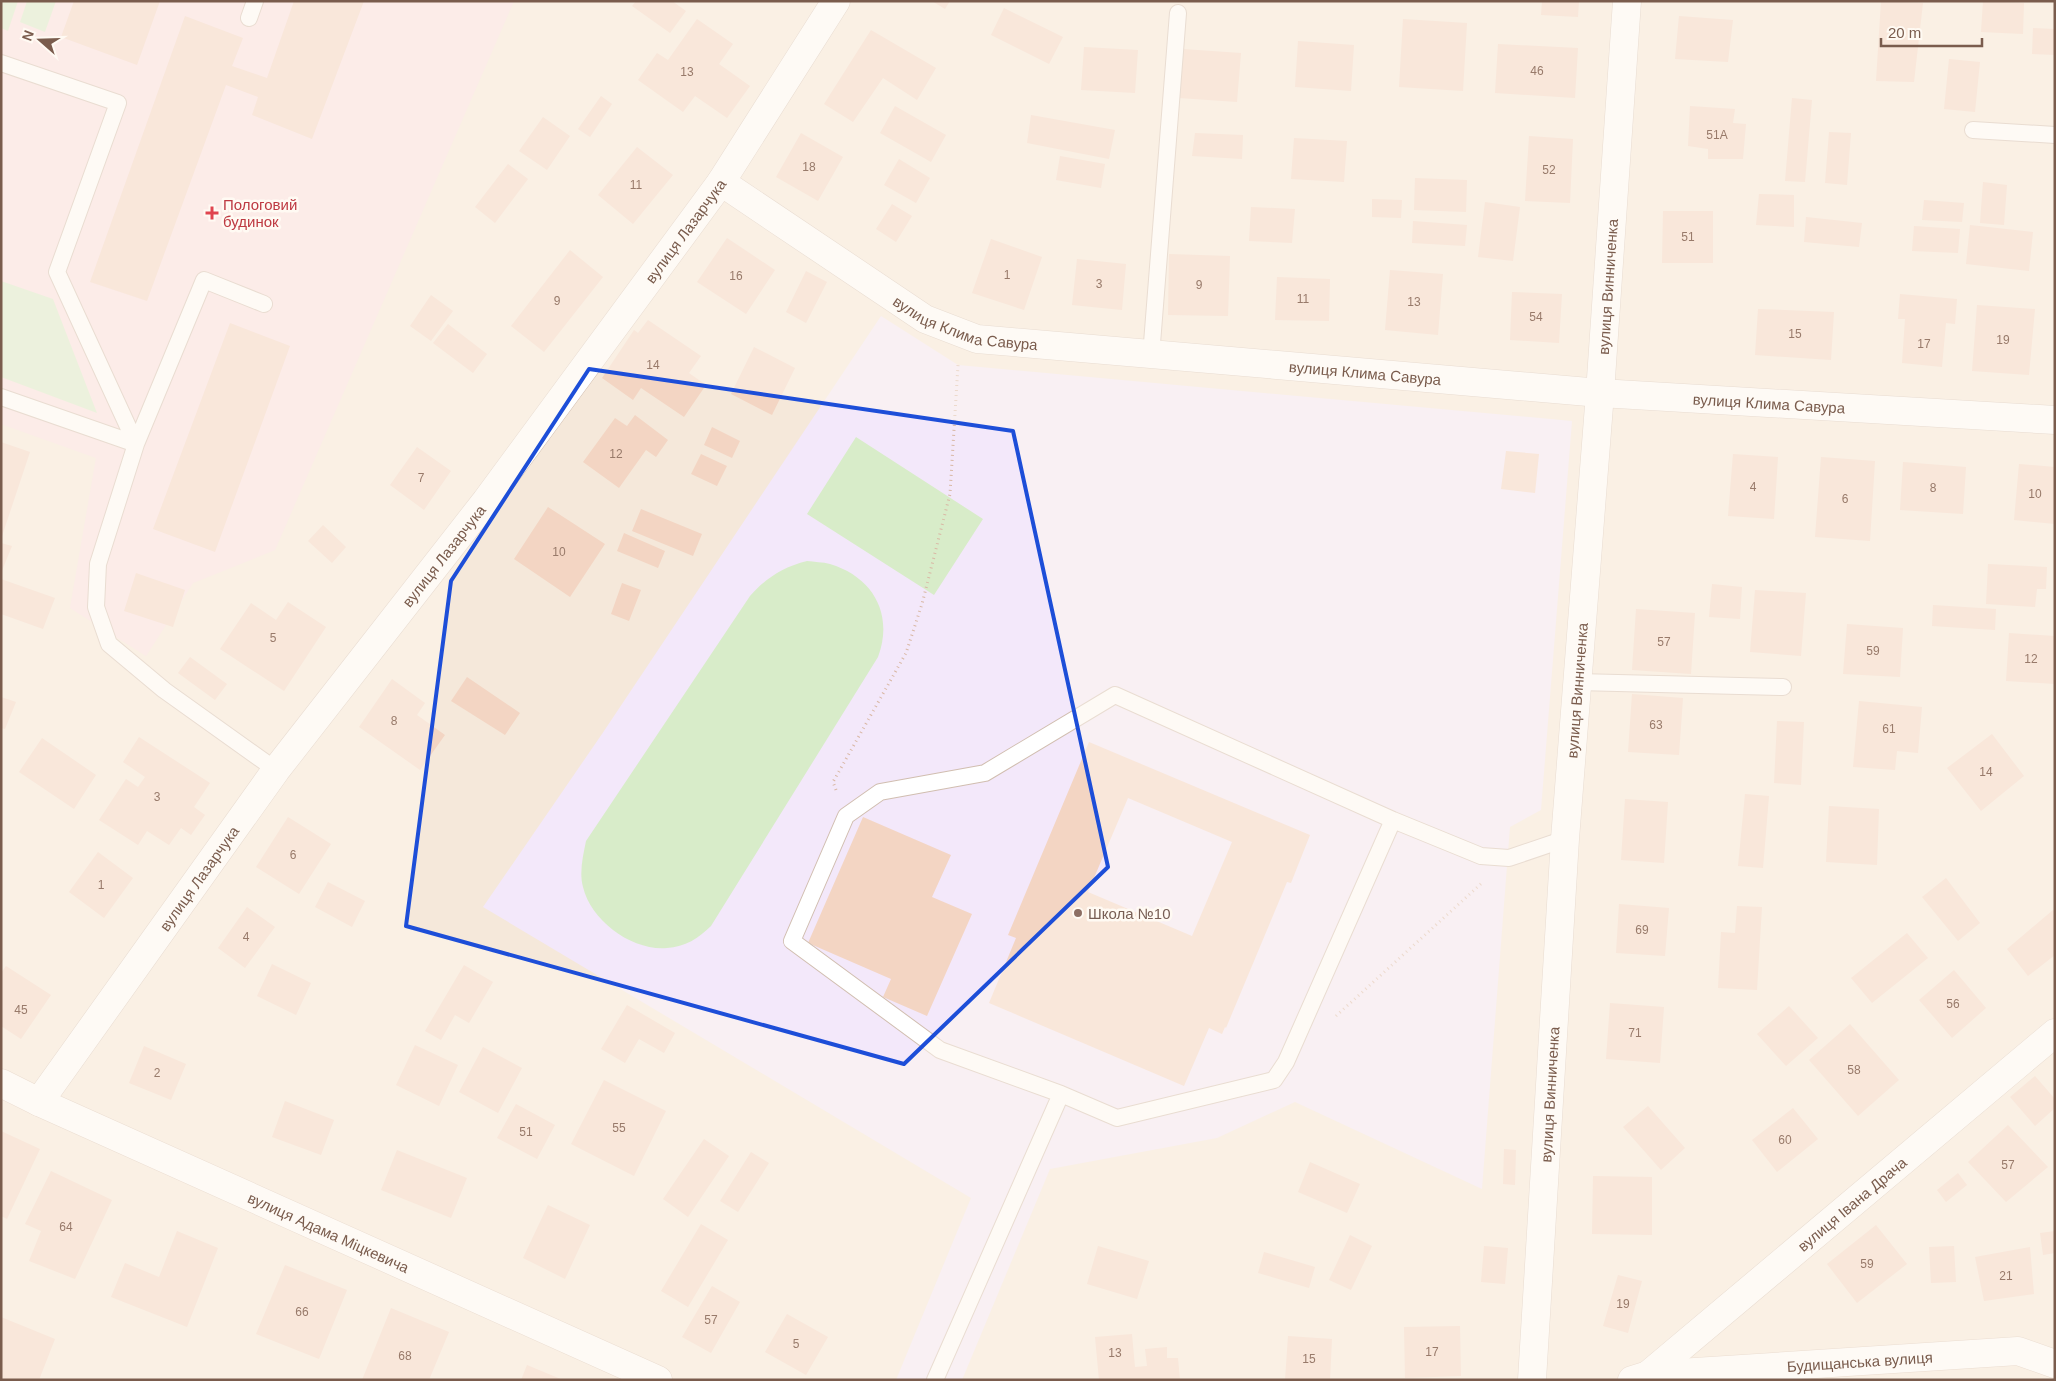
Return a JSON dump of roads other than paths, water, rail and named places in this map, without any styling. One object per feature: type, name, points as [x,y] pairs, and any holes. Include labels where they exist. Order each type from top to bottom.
[{"type":"street","name":"вулиця Лазарчука","points":[[39,1102],[276,770],[486,501],[721,182],[836,1]]},
{"type":"street","name":"вулиця Винниченка","points":[[1532,1380],[1564,839],[1600,393],[1627,1]]},
{"type":"street","name":"вулиця Клима Савура","points":[[721,182],[925,319],[977,340],[1600,393],[2055,420]]},
{"type":"street","name":"вулиця Івана Драча","points":[[1640,1377],[2055,1033]]},
{"type":"street","name":"вулиця Адама Міцкевича","points":[[1,1083],[637,1374],[658,1380]]},
{"type":"street","name":"Будищанська вулиця","points":[[1640,1377],[2018,1351],[2055,1364]]},
{"type":"lane","points":[[249,18],[255,1]]},
{"type":"lane","points":[[1152,356],[1178,12]]},
{"type":"lane","points":[[1,63],[118,103],[57,272],[136,444]]},
{"type":"lane","points":[[1973,130],[2055,135]]},
{"type":"lane","points":[[264,304],[204,280],[136,444],[98,564],[96,607],[109,644],[164,690],[276,770]]},
{"type":"lane","points":[[1,397],[136,444]]},
{"type":"lane","points":[[1577,682],[1783,687]]},
{"type":"lane","points":[[1393,820],[1286,1062],[1274,1080],[1117,1118],[1061,1094],[940,1050],[792,941],[846,816],[880,792],[985,773],[1115,695],[1393,820],[1481,856],[1509,858],[1564,839]]},
{"type":"lane","points":[[935,1380],[1061,1094]]},
{"type":"place","name":"Пологовий будинок","points":[[212,213]]},
{"type":"place","name":"Школа №10","points":[[1078,913]]}]
